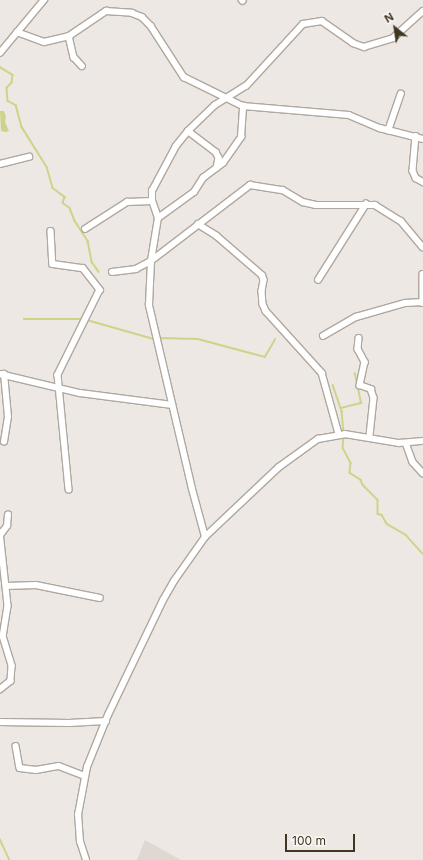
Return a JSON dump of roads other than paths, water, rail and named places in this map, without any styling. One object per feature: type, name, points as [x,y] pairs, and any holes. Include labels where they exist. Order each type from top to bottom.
[{"type":"street","points":[[0,53],[44,0]]},
{"type":"street","points":[[17,32],[40,42],[70,36],[106,11],[118,10],[138,15],[159,36],[184,77],[228,97],[243,106],[349,115],[388,131],[423,138]]},
{"type":"street","points":[[206,538],[172,405],[150,305],[151,261],[158,218],[151,194],[165,165],[188,131],[228,97],[246,86],[303,24],[322,21],[353,43],[364,47],[392,38],[423,11]]},
{"type":"street","points":[[70,36],[74,57],[82,66]]},
{"type":"street","points":[[388,131],[401,94]]},
{"type":"street","points":[[158,218],[194,192],[204,178],[217,168],[240,140],[243,106]]},
{"type":"street","points":[[188,131],[216,152],[219,158],[217,168]]},
{"type":"street","points":[[416,136],[413,171],[416,178],[423,182]]},
{"type":"street","points":[[0,164],[29,157]]},
{"type":"street","points":[[112,272],[136,269],[151,261],[247,186],[283,190],[302,202],[316,205],[366,204],[381,207],[395,216],[423,247]]},
{"type":"street","points":[[85,229],[126,202],[152,201]]},
{"type":"street","points":[[318,280],[366,204]]},
{"type":"street","points":[[198,224],[217,236],[262,275],[264,280],[263,304],[266,311],[322,373],[338,434]]},
{"type":"street","points":[[52,231],[52,264],[83,268],[100,290],[61,368],[58,388],[69,489]]},
{"type":"street","points":[[323,336],[356,317],[405,303],[423,303],[423,274]]},
{"type":"street","points":[[359,338],[358,349],[365,362],[360,385],[371,389],[374,398],[370,438]]},
{"type":"street","points":[[4,442],[8,417],[2,374],[58,388],[172,405]]},
{"type":"street","points":[[86,860],[80,842],[78,815],[85,776],[106,721],[169,590],[206,538],[299,451],[318,439],[338,434],[406,443],[423,441]]},
{"type":"street","points":[[406,443],[413,462],[423,472]]},
{"type":"street","points":[[0,690],[10,682],[12,675],[11,660],[3,636],[8,606],[0,533],[7,526],[8,515]]},
{"type":"street","points":[[6,586],[36,585],[100,598]]},
{"type":"street","points":[[0,722],[69,723],[106,721]]},
{"type":"street","points":[[16,746],[20,768],[36,770],[59,766],[85,776]]},
{"type":"waterway","points":[[0,67],[13,75],[12,83],[7,88],[8,101],[16,105],[22,127],[47,167],[53,188],[65,197],[63,203],[70,208],[75,221],[88,241],[92,262],[99,272]]},
{"type":"waterway","points":[[24,319],[84,319]]},
{"type":"waterway","points":[[87,320],[154,339]]},
{"type":"waterway","points":[[158,338],[198,339],[265,357],[275,340]]},
{"type":"waterway","points":[[341,408],[361,403],[355,374]]},
{"type":"waterway","points":[[333,385],[342,411],[344,432]]},
{"type":"waterway","points":[[344,435],[343,448],[351,463],[350,473],[361,480],[363,485],[378,500],[378,514],[382,515],[387,524],[406,535],[423,554]]},
{"type":"waterway","points":[[0,839],[10,860]]}]
